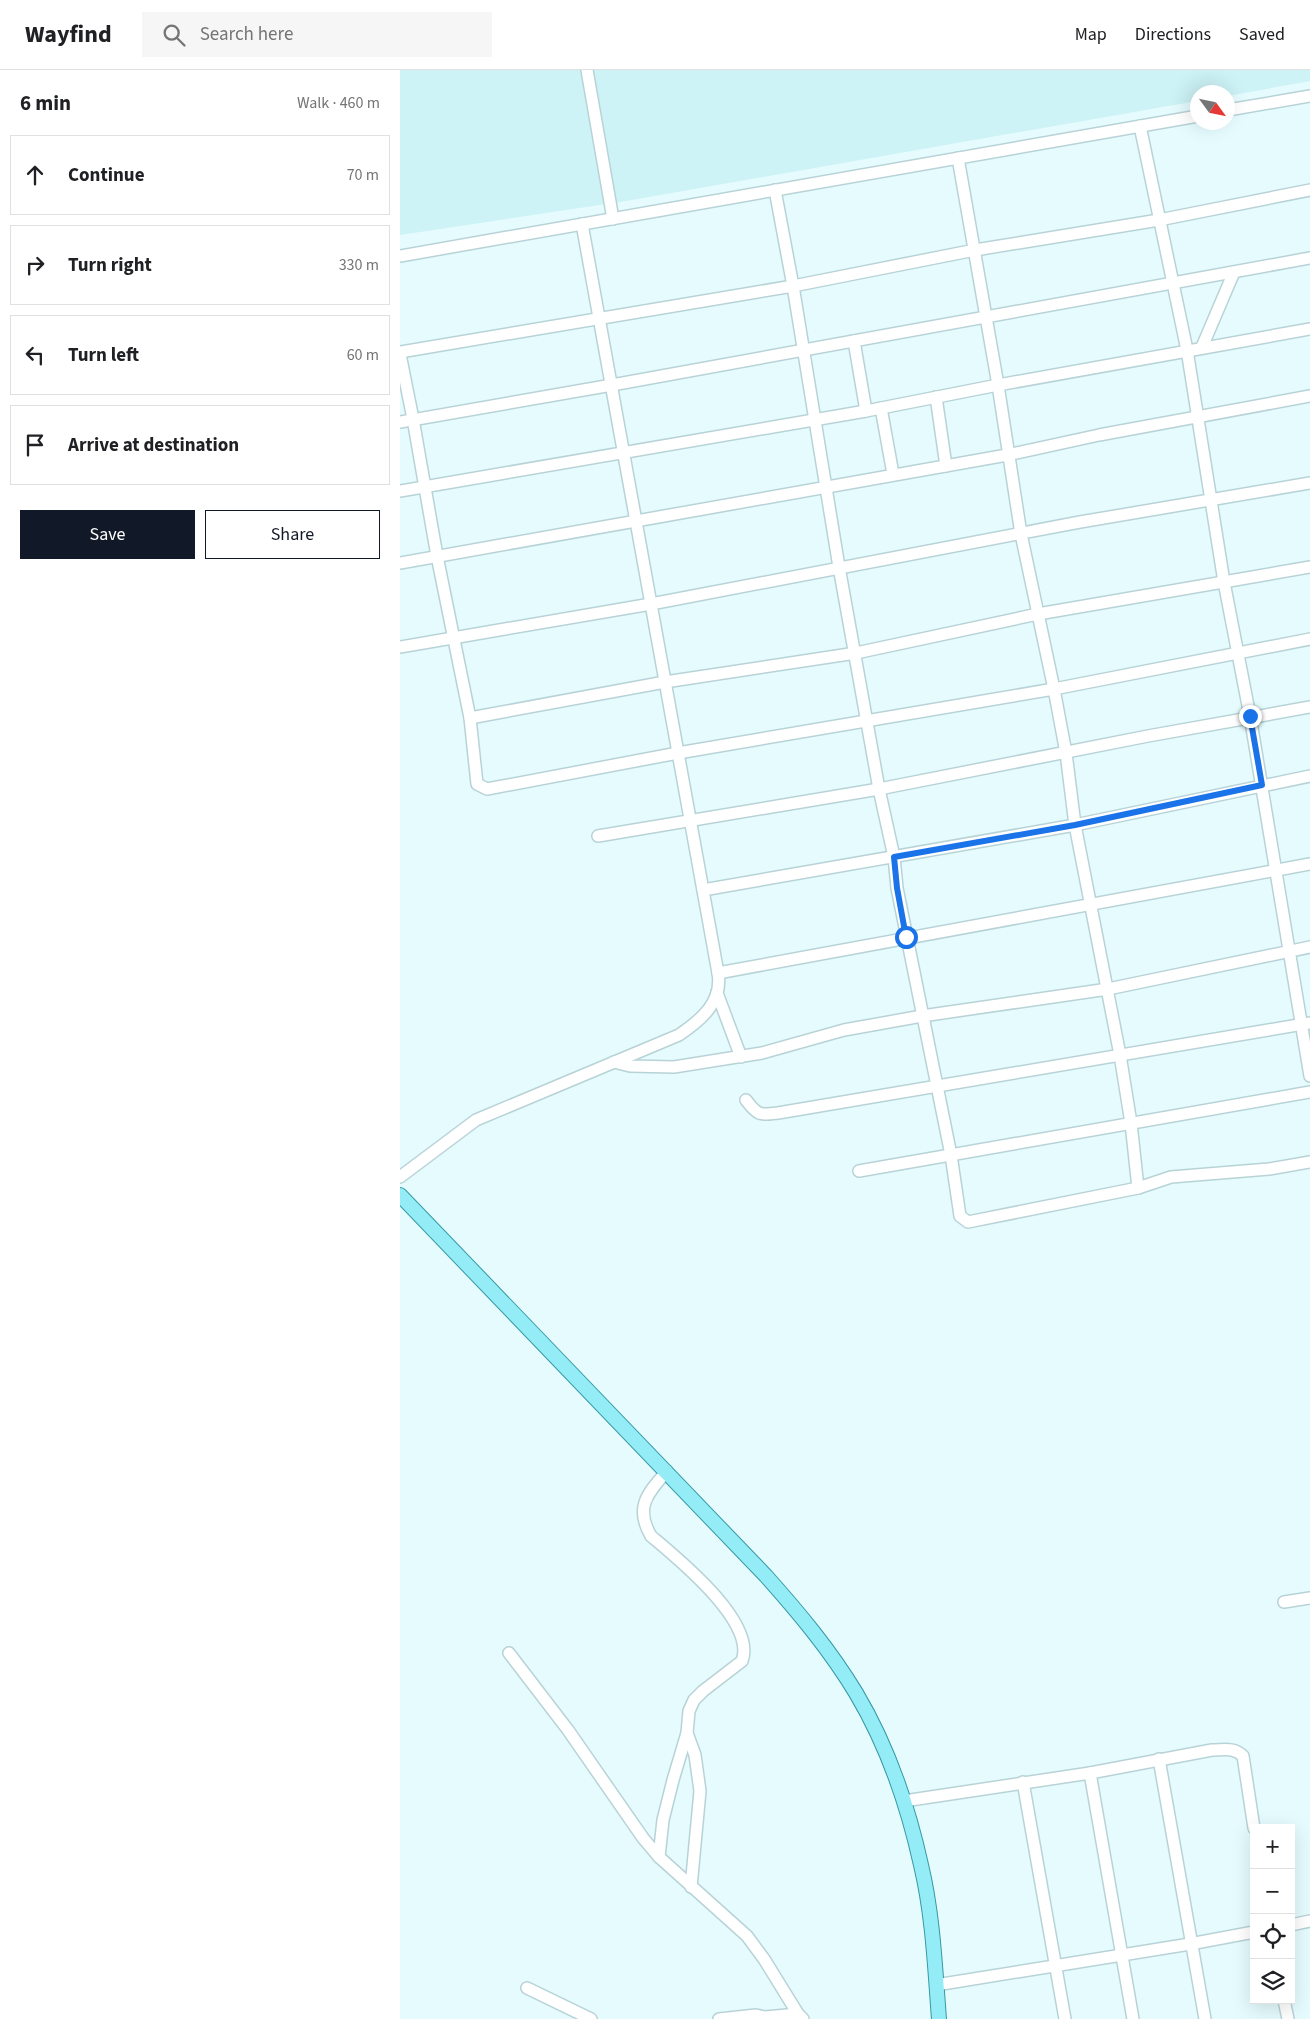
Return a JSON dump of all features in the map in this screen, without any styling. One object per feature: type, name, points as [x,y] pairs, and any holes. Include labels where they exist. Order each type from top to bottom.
[{"type":"main road","points":[[400,1195],[766,1576],[798,1611],[834,1659],[877,1733],[904,1801],[923,1874],[939,2019]]},
{"type":"street","points":[[587,70],[613,218]]},
{"type":"street","points":[[1235,109],[1310,96]]},
{"type":"street","points":[[400,256],[1190,117]]},
{"type":"street","points":[[1140,126],[1187,350],[1224,582],[1250,716],[1275,871],[1306,1023],[1310,1076]]},
{"type":"street","points":[[958,158],[998,385],[1007,455],[1021,534],[1054,689],[1066,753],[1075,825],[1120,1055],[1131,1123],[1138,1188]]},
{"type":"street","points":[[775,190],[879,789],[894,857],[897,888],[906,937],[951,1155],[960,1216],[968,1222],[1138,1188],[1171,1177],[1269,1169],[1310,1162]]},
{"type":"street","points":[[1310,190],[1159,220],[975,250],[793,286],[400,353],[437,556],[470,718],[477,784],[487,788],[678,753],[1054,689],[1310,639]]},
{"type":"street","points":[[400,1177],[476,1120],[679,1035],[696,1024],[710,1008],[717,993],[718,973],[582,224]]},
{"type":"street","points":[[400,422],[986,318],[1310,258]]},
{"type":"street","points":[[1202,347],[1234,272]]},
{"type":"street","points":[[400,491],[866,411],[1202,347],[1310,329]]},
{"type":"street","points":[[854,341],[866,411]]},
{"type":"street","points":[[400,563],[1007,455],[1198,416],[1310,396]]},
{"type":"street","points":[[936,397],[946,466]]},
{"type":"street","points":[[881,408],[893,474]]},
{"type":"street","points":[[400,647],[651,604],[839,567],[1310,483]]},
{"type":"street","points":[[470,718],[665,682],[856,653],[1038,614],[1310,566]]},
{"type":"street","points":[[598,836],[879,789],[1250,716],[1310,707]]},
{"type":"street","points":[[703,890],[1075,825],[1310,776]]},
{"type":"street","points":[[718,973],[1310,864]]},
{"type":"street","points":[[614,1062],[630,1066],[674,1067],[762,1054],[844,1030],[922,1016],[1108,989],[1310,947]]},
{"type":"street","points":[[717,993],[741,1057]]},
{"type":"street","points":[[746,1100],[753,1110],[760,1115],[938,1088],[978,1078],[1058,1067],[1306,1023]]},
{"type":"street","points":[[859,1171],[1310,1092]]},
{"type":"street","points":[[659,1857],[663,1820],[687,1734],[689,1711],[694,1700],[742,1661],[744,1648],[734,1625],[711,1590],[651,1536],[646,1528],[643,1511],[646,1495],[667,1471]]},
{"type":"street","points":[[1284,1602],[1310,1598]]},
{"type":"street","points":[[509,1653],[568,1730],[628,1819],[659,1857],[746,1936],[764,1959],[800,2017]]},
{"type":"street","points":[[687,1734],[695,1755],[700,1791],[691,1887]]},
{"type":"street","points":[[904,1801],[1090,1773],[1212,1750],[1237,1750],[1243,1756],[1253,1824]]},
{"type":"street","points":[[1159,1759],[1190,1944],[1205,2019]]},
{"type":"street","points":[[1090,1773],[1133,2019]]},
{"type":"street","points":[[1023,1782],[1064,2019]]},
{"type":"street","points":[[1295,1924],[1310,1921]]},
{"type":"street","points":[[936,1985],[1250,1933]]},
{"type":"street","points":[[527,1988],[591,2019]]},
{"type":"street","points":[[1285,2004],[1288,2019]]},
{"type":"street","points":[[719,2019],[756,2015],[766,2017],[800,2017]]},
{"type":"shaded area","points":[[400,70],[1310,70],[1310,81],[1235,95],[1235,85],[1190,85],[1190,102],[626,201],[400,235]]},
{"type":"route","points":[[906,937],[897,888],[894,857],[1075,825],[1262,785],[1250,716]]}]
